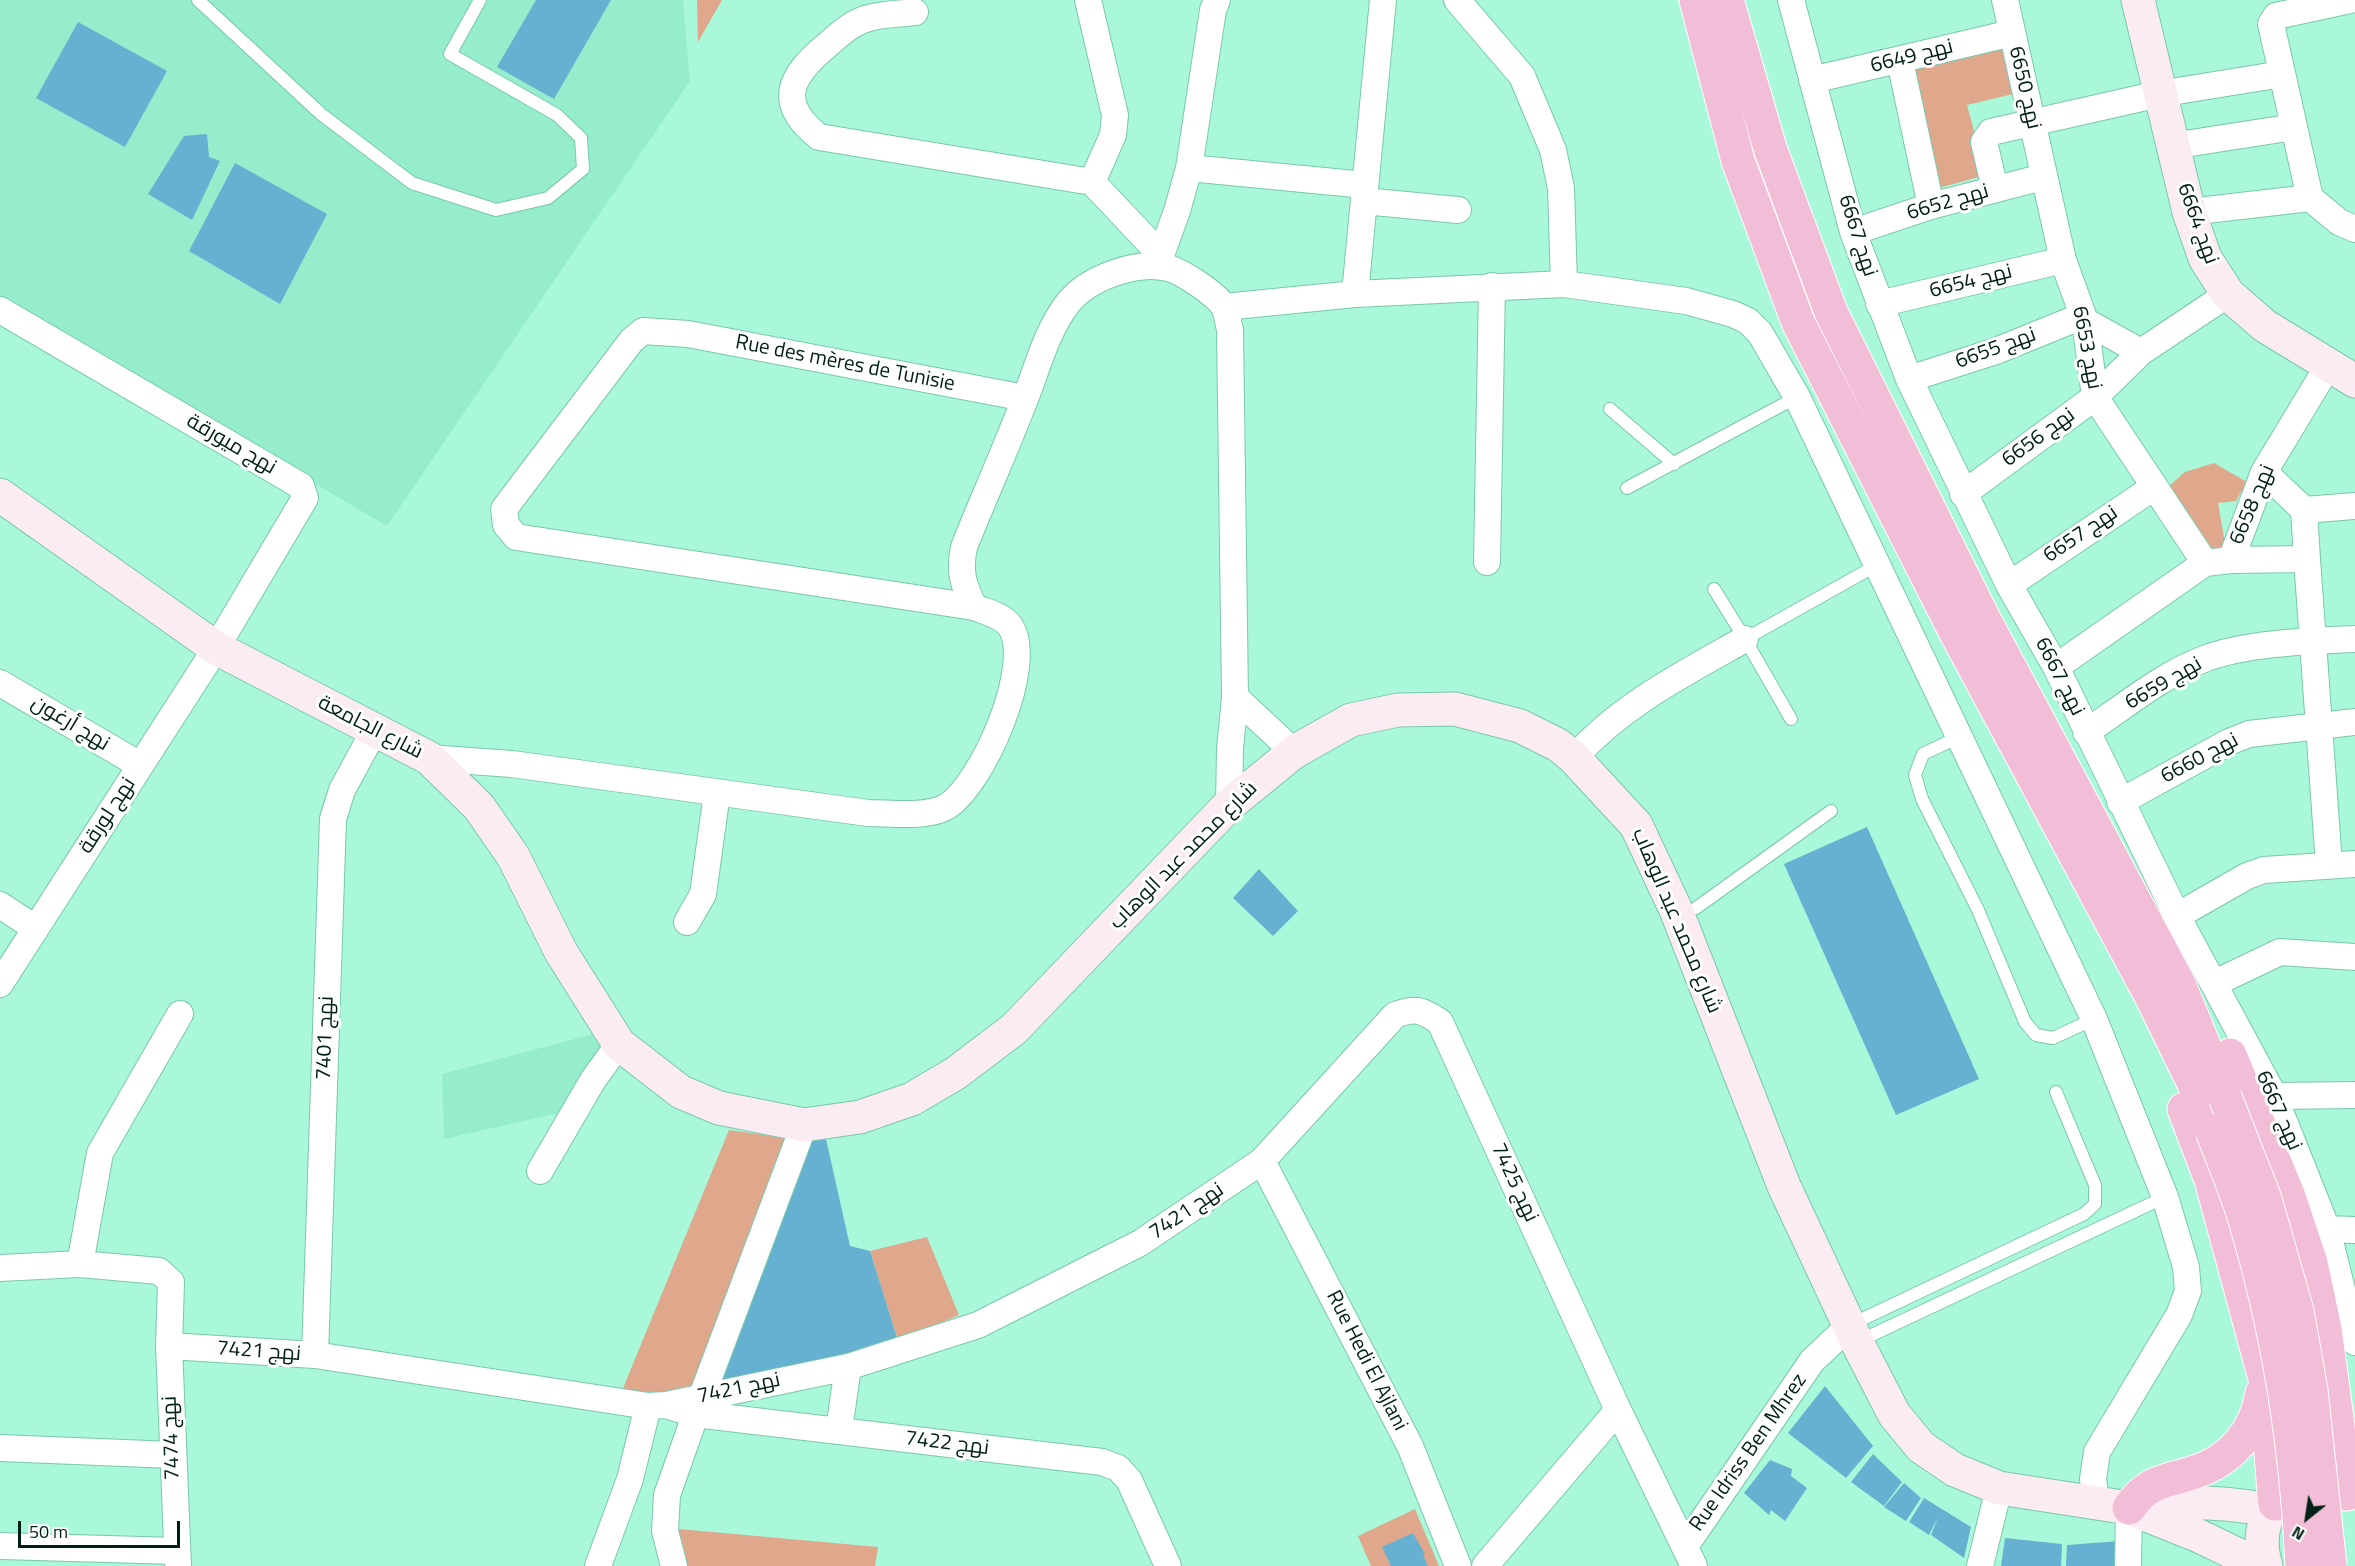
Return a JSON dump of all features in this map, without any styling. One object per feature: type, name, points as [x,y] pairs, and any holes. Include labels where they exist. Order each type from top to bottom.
[{"type":"highway","points":[[1696,0],[1738,161],[1798,322],[1958,638],[2165,990],[2225,1097],[2265,1199],[2297,1311],[2311,1390],[2330,1566]]},
{"type":"highway","points":[[1727,0],[1770,148],[1831,312],[2165,990],[2194,1084],[2245,1219],[2286,1393],[2300,1519],[2302,1566]]},
{"type":"highway","points":[[2165,990],[2158,1043],[2211,1180],[2265,1379],[2272,1507]]},
{"type":"highway","points":[[2165,990],[2222,1039],[2240,1074],[2288,1194],[2311,1263],[2325,1329],[2351,1497]]},
{"type":"highway","points":[[2129,1508],[2147,1487],[2213,1465],[2230,1454],[2244,1438],[2254,1420],[2265,1379]]},
{"type":"street","points":[[1088,0],[1115,115],[1113,135],[1092,182]]},
{"type":"street","points":[[1163,261],[1189,168],[1213,10],[1218,0]]},
{"type":"street","points":[[1355,294],[1383,0]]},
{"type":"street","points":[[1457,0],[1522,76],[1553,150],[1561,188],[1564,284]]},
{"type":"street","name":"نهج 6667","points":[[1791,0],[1853,232],[1909,379],[2009,585],[2056,666],[2177,916],[2274,1096],[2327,1229],[2355,1342]]},
{"type":"street","name":"نهج 6650","points":[[2005,0],[2043,177]]},
{"type":"street","name":"نهج 6664","points":[[2138,0],[2189,212],[2205,258],[2228,294],[2265,326],[2342,374]]},
{"type":"street","points":[[2350,0],[2316,3],[2276,16],[2271,24],[2310,198],[2339,222],[2355,230]]},
{"type":"street","points":[[915,12],[870,17],[855,23],[806,63],[794,82],[791,96],[795,113],[805,126],[819,138],[1092,182],[1163,261],[1193,281],[1224,307],[1230,329],[1232,361],[1235,697],[1230,749],[1229,806]]},
{"type":"street","name":"نهج 6649","points":[[1812,80],[2012,33]]},
{"type":"street","points":[[1900,61],[1931,206]]},
{"type":"street","points":[[1995,189],[1984,142],[1991,132],[2159,94],[2282,74]]},
{"type":"street","points":[[2172,146],[2294,127]]},
{"type":"street","points":[[1189,168],[1365,193],[1458,210]]},
{"type":"street","name":"نهج 6652","points":[[1853,232],[1931,206],[2043,177]]},
{"type":"street","name":"نهج 6653","points":[[2043,177],[2063,260],[2084,318],[2095,397],[2205,563]]},
{"type":"street","points":[[2189,212],[2310,198]]},
{"type":"street","name":"نهج 6654","points":[[1879,304],[2063,260]]},
{"type":"street","points":[[429,758],[512,764],[868,813],[917,813],[944,808],[964,792],[1003,718],[1017,664],[1015,636],[1010,626],[1003,618],[974,607],[962,583],[960,564],[964,547],[1049,335],[1070,301],[1091,284],[1117,273],[1163,261]]},
{"type":"street","points":[[1224,307],[1355,294],[1564,284],[1686,301],[1733,314],[1748,321],[1760,333],[1797,398],[2094,1019],[2165,1197],[2186,1267],[2188,1291],[2179,1315],[2097,1452],[2093,1479],[2096,1502]]},
{"type":"street","points":[[1487,562],[1492,286]]},
{"type":"street","name":"نهج 6656","points":[[1963,494],[2095,397],[2141,352],[2228,294]]},
{"type":"street","name":"نهج ميورقة","points":[[0,310],[301,486],[304,492],[303,504],[216,648]]},
{"type":"street","points":[[2084,318],[2141,352]]},
{"type":"street","name":"نهج 6655","points":[[1909,379],[1996,351],[2084,318]]},
{"type":"street","name":"Rue des mères de Tunisie","points":[[974,607],[516,537],[506,525],[504,509],[632,340],[643,331],[665,331],[1025,398]]},
{"type":"street","name":"نهج 6658","points":[[2056,666],[2205,563],[2231,560],[2264,472],[2342,374]]},
{"type":"street","points":[[2264,472],[2304,510],[2314,641],[2317,725],[2329,864]]},
{"type":"street","name":"نهج 6657","points":[[2009,585],[2154,487]]},
{"type":"street","name":"شارع الجامعة","points":[[0,495],[216,648],[429,758],[479,807],[513,856],[561,952],[619,1044],[681,1092],[719,1108],[804,1125]]},
{"type":"street","points":[[2304,510],[2355,506]]},
{"type":"street","points":[[2231,560],[2307,559]]},
{"type":"street","points":[[1574,758],[1592,738],[1648,696],[1745,639]]},
{"type":"street","name":"نهج 6659","points":[[2086,732],[2182,669],[2204,659],[2225,652],[2314,641],[2355,639]]},
{"type":"street","name":"نهج لورقة","points":[[0,984],[216,648]]},
{"type":"street","name":"نهج أرغون","points":[[0,683],[140,765]]},
{"type":"street","points":[[1235,697],[1294,752]]},
{"type":"street","name":"شارع محمد عبد الوهاب","points":[[804,1125],[860,1117],[912,1099],[956,1073],[1014,1029],[1229,806],[1294,752],[1351,720],[1398,710],[1455,709],[1520,726],[1558,745],[1574,758],[1636,825],[1676,910],[1784,1186],[1853,1334],[1894,1414],[1921,1447],[1955,1470],[1999,1488],[2129,1508]]},
{"type":"street","name":"نهج 6660","points":[[2120,802],[2229,742],[2249,734],[2355,722]]},
{"type":"street","name":"نهج 7401","points":[[315,1355],[333,819],[342,790],[374,731]]},
{"type":"street","points":[[687,922],[703,894],[717,793]]},
{"type":"street","points":[[2177,916],[2247,876],[2264,870],[2355,864]]},
{"type":"street","points":[[0,905],[35,928]]},
{"type":"street","points":[[2215,983],[2280,952],[2355,957]]},
{"type":"street","name":"نهج 7425","points":[[1262,1161],[1395,1015],[1411,1009],[1426,1013],[1440,1022],[1618,1410],[1690,1556]]},
{"type":"street","points":[[80,1264],[100,1154],[180,1014]]},
{"type":"street","points":[[540,1171],[592,1080],[619,1044]]},
{"type":"street","points":[[2274,1096],[2355,1095]]},
{"type":"street","points":[[674,1566],[667,1544],[664,1513],[668,1495],[699,1405],[804,1125]]},
{"type":"street","name":"نهج 7421","points":[[699,1405],[848,1366],[988,1320],[1140,1244],[1262,1161]]},
{"type":"street","name":"Rue Hedi El Ajlani","points":[[1262,1161],[1410,1446],[1458,1566]]},
{"type":"street","points":[[2327,1229],[2355,1230]]},
{"type":"street","name":"نهج 7474","points":[[0,1268],[80,1264],[159,1271],[171,1282],[168,1346],[178,1558]]},
{"type":"street","name":"Rue Idriss Ben Mhrez","points":[[1690,1556],[1812,1361],[1853,1334]]},
{"type":"street","name":"نهج 7421","points":[[168,1346],[315,1355],[657,1406]]},
{"type":"street","points":[[839,1431],[848,1366]]},
{"type":"street","name":"نهج 7422","points":[[657,1406],[699,1405],[839,1431],[1102,1462],[1118,1468],[1129,1480],[1168,1566]]},
{"type":"street","points":[[598,1566],[657,1406]]},
{"type":"street","points":[[1485,1566],[1618,1410]]},
{"type":"street","points":[[0,1448],[173,1455]]},
{"type":"street","points":[[2266,1566],[2261,1550],[2262,1528],[2272,1507],[2296,1489],[2309,1485],[2323,1485],[2351,1497]]},
{"type":"street","points":[[1980,1566],[1999,1488]]},
{"type":"street","points":[[2129,1508],[2158,1503],[2195,1502],[2272,1507]]},
{"type":"street","points":[[2128,1566],[2129,1508]]},
{"type":"street","points":[[2129,1508],[2199,1536],[2261,1566]]},
{"type":"street","points":[[0,1546],[178,1558]]},
{"type":"lane","points":[[198,0],[321,114],[412,183],[496,210],[548,198],[583,169],[581,138],[557,115],[450,54],[480,0]]},
{"type":"lane","points":[[1627,488],[1797,398]]},
{"type":"lane","points":[[1610,409],[1674,464]]},
{"type":"lane","points":[[1745,639],[1877,565]]},
{"type":"lane","points":[[1714,589],[1791,719]]},
{"type":"lane","points":[[1959,737],[1923,754],[1915,775],[1922,799],[1978,910],[2025,1022],[2036,1035],[2053,1038],[2094,1019]]},
{"type":"lane","points":[[1696,908],[1831,811]]},
{"type":"lane","points":[[1853,1334],[2084,1214],[2095,1203],[2095,1185],[2056,1092]]},
{"type":"lane","points":[[1853,1334],[2165,1197]]},
{"type":"shaded area","points":[[0,0],[683,0],[690,81],[387,526],[0,299]]},
{"type":"shaded area","points":[[697,0],[722,0],[698,42]]},
{"type":"shaded area","points":[[2003,45],[2013,94],[1967,105],[1986,175],[1939,188],[1913,68]]},
{"type":"shaded area","points":[[2214,463],[2247,482],[2236,501],[2218,503],[2226,549],[2209,551],[2168,487],[2185,472]]},
{"type":"shaded area","points":[[597,1033],[610,1054],[577,1109],[444,1139],[442,1074]]},
{"type":"shaded area","points":[[729,1130],[801,1140],[707,1389],[619,1398]]},
{"type":"shaded area","points":[[927,1237],[959,1315],[898,1341],[870,1251]]},
{"type":"shaded area","points":[[1415,1509],[1439,1566],[1371,1566],[1358,1536]]},
{"type":"shaded area","points":[[668,1528],[878,1547],[875,1566],[678,1566]]},
{"type":"building","points":[[536,0],[611,0],[554,99],[497,67]]},
{"type":"building","points":[[78,22],[167,71],[125,147],[36,98]]},
{"type":"building","points":[[207,134],[209,157],[220,161],[192,220],[148,194],[184,136]]},
{"type":"building","points":[[235,163],[327,214],[280,304],[189,251]]},
{"type":"building","points":[[1867,827],[1979,1079],[1896,1115],[1784,864]]},
{"type":"building","points":[[1259,869],[1298,911],[1273,936],[1233,898]]},
{"type":"building","points":[[826,1139],[850,1246],[870,1251],[898,1341],[844,1360],[707,1389],[801,1140]]},
{"type":"building","points":[[1825,1386],[1873,1446],[1846,1478],[1788,1433]]},
{"type":"building","points":[[1873,1454],[1902,1482],[1884,1506],[1851,1482]]},
{"type":"building","points":[[1770,1460],[1792,1469],[1791,1476],[1807,1488],[1785,1521],[1771,1510],[1769,1515],[1744,1493]]},
{"type":"building","points":[[1904,1483],[1921,1498],[1906,1521],[1884,1507]]},
{"type":"building","points":[[1924,1498],[1971,1527],[1964,1558],[1931,1535],[1938,1517],[1929,1535],[1909,1522]]},
{"type":"building","points":[[1413,1533],[1425,1554],[1423,1555],[1428,1566],[1391,1566],[1382,1547]]},
{"type":"building","points":[[2005,1538],[2062,1544],[2061,1566],[2001,1566]]},
{"type":"building","points":[[2120,1541],[2115,1566],[2066,1566],[2067,1545]]}]
